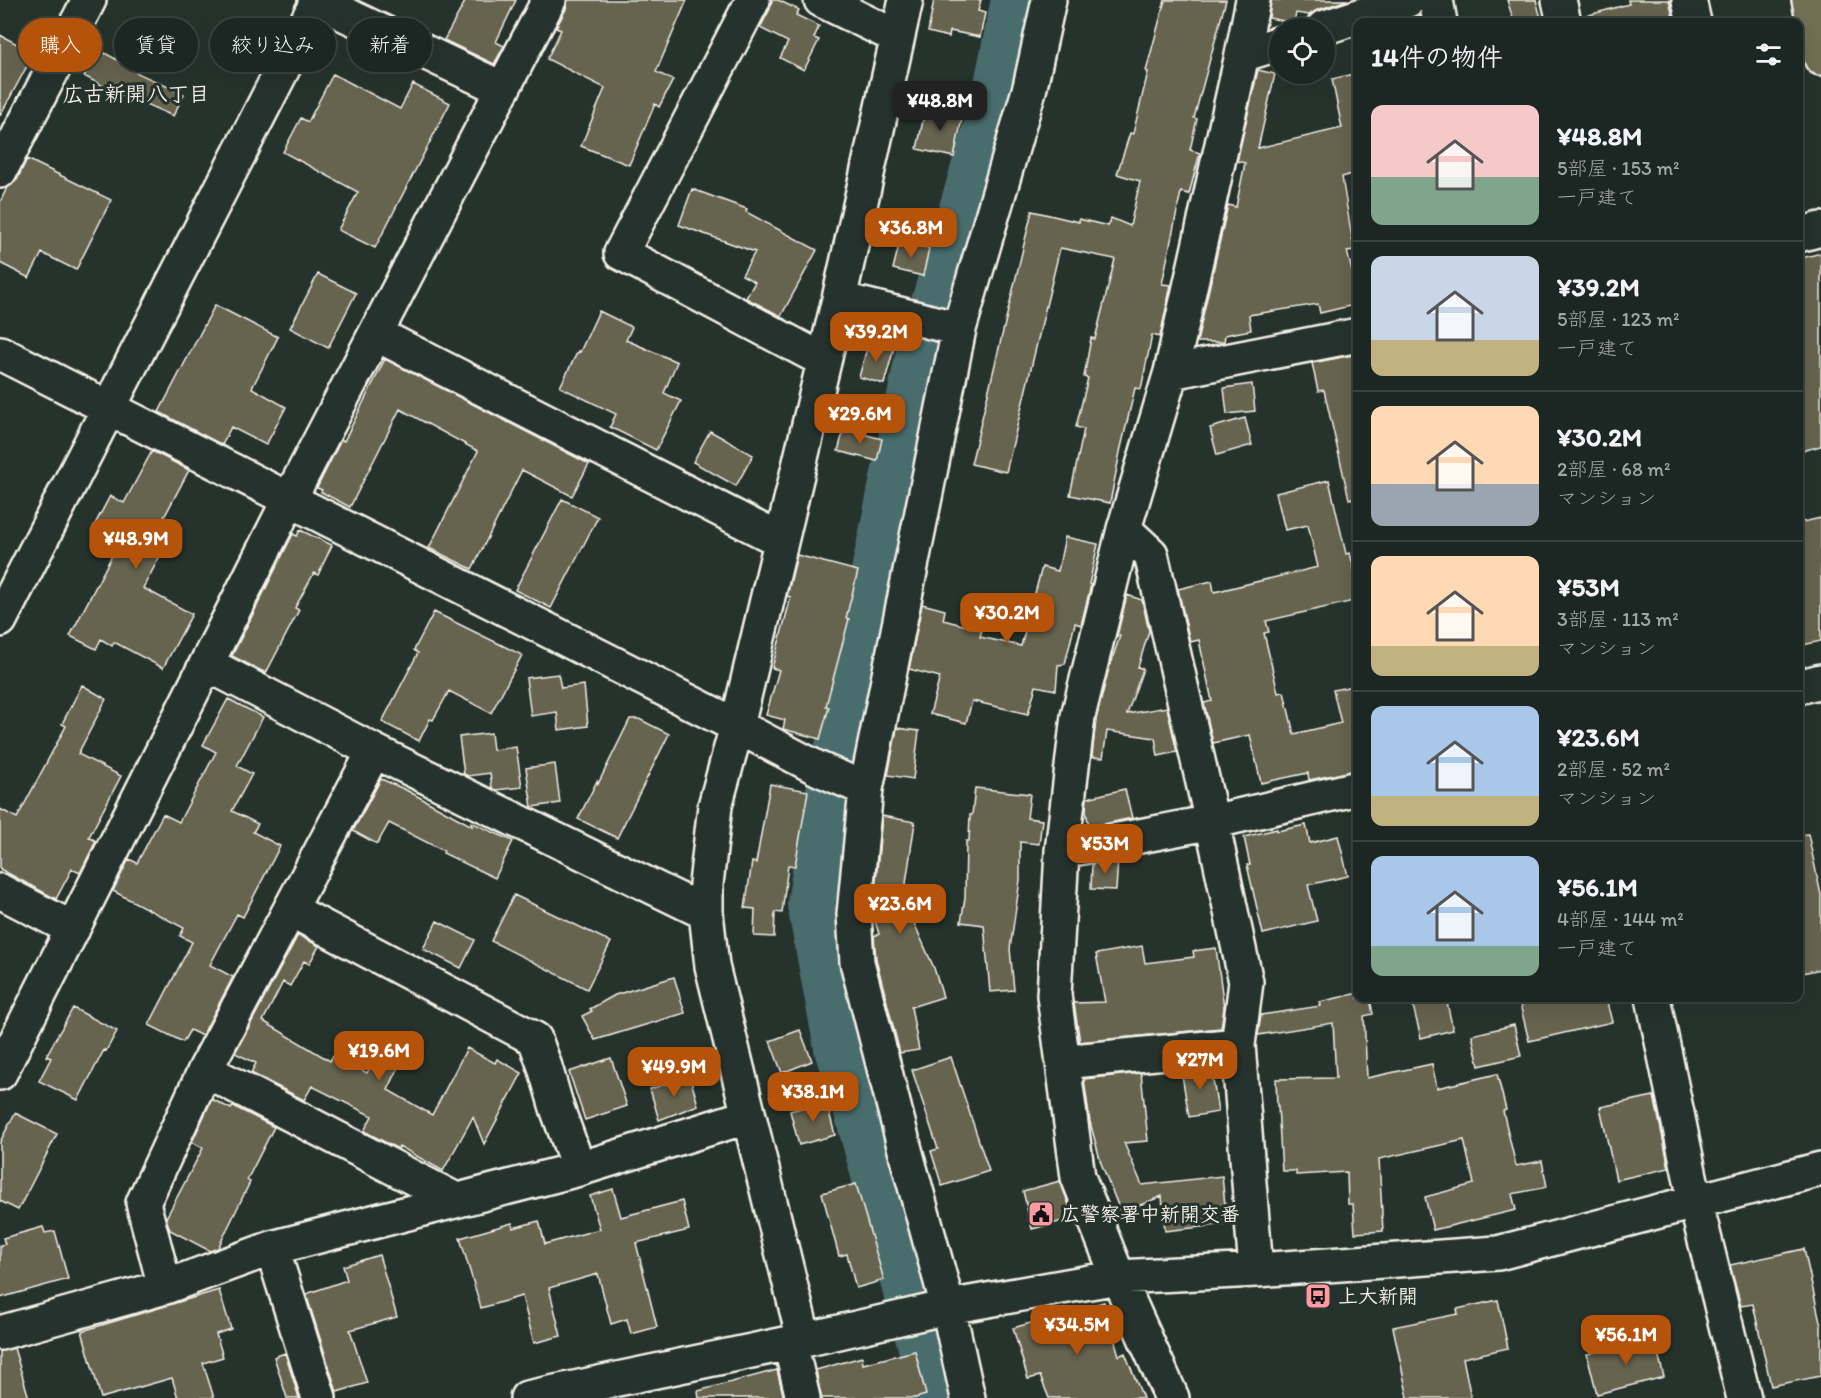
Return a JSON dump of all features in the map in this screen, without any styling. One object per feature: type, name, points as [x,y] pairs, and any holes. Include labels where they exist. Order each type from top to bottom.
[{"type":"highway","points":[[1809,0],[1821,58]]},
{"type":"street","points":[[4,154],[89,0]]},
{"type":"street","points":[[0,620],[317,0],[503,89]]},
{"type":"street","points":[[0,1073],[289,500],[549,0]]},
{"type":"street","points":[[753,0],[621,253],[823,360]]},
{"type":"street","points":[[821,0],[897,38]]},
{"type":"street","points":[[803,1398],[797,1342],[749,1116],[712,966],[705,884],[715,806],[737,726],[839,299],[906,0]]},
{"type":"street","points":[[968,1398],[926,1312],[904,1146],[857,962],[844,780],[936,323],[1030,87],[1049,0]]},
{"type":"street","points":[[1172,1398],[1118,1277],[1078,1177],[1054,995],[1062,851],[1078,716],[1124,529],[1171,372],[1253,0]]},
{"type":"street","points":[[1353,18],[1408,0]]},
{"type":"street","points":[[1436,0],[1439,18]]},
{"type":"street","points":[[1559,0],[1563,18]]},
{"type":"street","points":[[1689,0],[1693,18]]},
{"type":"street","points":[[1335,24],[1353,18]]},
{"type":"street","points":[[1242,56],[1269,47]]},
{"type":"street","points":[[1803,234],[1821,230]]},
{"type":"street","points":[[839,299],[936,323]]},
{"type":"street","points":[[376,334],[780,540]]},
{"type":"street","points":[[1171,372],[1353,335]]},
{"type":"street","points":[[0,352],[844,780]]},
{"type":"street","points":[[1124,529],[1150,554],[1212,822],[1246,982],[1238,1044],[1256,1270]]},
{"type":"street","points":[[207,664],[374,751],[706,913]]},
{"type":"street","points":[[1803,686],[1821,681]]},
{"type":"street","points":[[165,1287],[143,1203],[205,1070],[374,751]]},
{"type":"street","points":[[1062,851],[1212,822],[1353,789]]},
{"type":"street","points":[[0,891],[73,929]]},
{"type":"street","points":[[291,910],[535,1039],[556,1108],[579,1168]]},
{"type":"street","points":[[1654,1002],[1695,1200],[1744,1398]]},
{"type":"street","points":[[1063,1062],[1238,1044]]},
{"type":"street","points":[[205,1070],[456,1200]]},
{"type":"street","points":[[0,1333],[165,1287],[272,1248],[579,1168],[749,1116]]},
{"type":"street","points":[[527,1398],[797,1342],[926,1312],[1118,1277],[1498,1253],[1821,1169]]},
{"type":"street","points":[[272,1248],[319,1398]]},
{"type":"building","points":[[466,0],[516,0],[496,42],[504,46],[494,64],[444,40]]},
{"type":"building","points":[[568,0],[687,0],[656,72],[673,80],[659,107],[655,104],[629,165],[581,146],[605,88],[547,59],[561,30],[556,28]]},
{"type":"building","points":[[772,0],[778,0],[799,10],[796,15],[819,26],[814,38],[819,40],[804,70],[780,58],[788,42],[760,28]]},
{"type":"building","points":[[934,0],[981,0],[978,11],[985,13],[980,37],[950,31],[949,37],[928,32]]},
{"type":"building","points":[[1165,0],[1226,0],[1194,118],[1197,119],[1190,150],[1200,153],[1189,194],[1181,192],[1162,284],[1171,285],[1160,337],[1152,335],[1141,389],[1135,388],[1110,503],[1070,495],[1084,429],[1076,427],[1088,378],[1084,377],[1091,338],[1095,339],[1115,259],[1060,248],[1006,472],[971,464],[1032,211],[1108,226],[1111,218],[1130,226],[1140,181],[1117,174],[1130,133],[1133,134],[1148,72],[1146,71]]},
{"type":"building","points":[[1271,0],[1348,0],[1309,15],[1296,13],[1295,18],[1269,18]]},
{"type":"building","points":[[1507,0],[1536,0],[1541,18],[1513,18]]},
{"type":"building","points":[[1628,0],[1669,0],[1673,18],[1585,18],[1585,16],[1629,4]]},
{"type":"building","points":[[0,35],[18,45],[18,72],[24,72],[0,116]]},
{"type":"building","points":[[102,52],[114,58],[114,72],[135,72],[184,94],[173,116],[123,94],[122,96],[84,76],[86,72],[102,72]]},
{"type":"building","points":[[1258,70],[1269,73],[1269,84],[1273,84],[1258,148],[1342,128],[1333,84],[1335,84],[1335,78],[1353,74],[1353,174],[1342,177],[1353,244],[1353,250],[1347,251],[1353,276],[1353,305],[1320,313],[1318,304],[1249,315],[1251,330],[1225,335],[1224,342],[1197,342],[1228,205],[1236,207],[1245,163],[1237,161]]},
{"type":"building","points":[[333,74],[400,109],[413,84],[450,103],[375,248],[338,230],[358,192],[283,152],[301,118],[308,122]]},
{"type":"building","points":[[926,106],[963,114],[954,157],[917,149]]},
{"type":"building","points":[[27,159],[111,200],[76,270],[42,253],[29,278],[0,263],[0,202],[7,188],[17,180]]},
{"type":"building","points":[[692,189],[747,209],[746,212],[817,250],[781,316],[746,298],[755,282],[742,275],[755,252],[679,225]]},
{"type":"building","points":[[900,241],[929,248],[923,276],[893,269]]},
{"type":"building","points":[[1821,253],[1821,446],[1803,451],[1803,258]]},
{"type":"building","points":[[318,274],[356,293],[328,348],[290,328]]},
{"type":"building","points":[[215,305],[278,337],[252,388],[286,407],[266,445],[231,427],[222,445],[159,412]]},
{"type":"building","points":[[599,311],[632,327],[626,340],[677,362],[664,393],[681,401],[656,450],[610,427],[616,414],[560,387],[578,351],[580,352]]},
{"type":"building","points":[[869,341],[894,348],[884,384],[859,377]]},
{"type":"building","points":[[1353,355],[1353,499],[1349,499],[1324,390],[1318,391],[1312,363]]},
{"type":"building","points":[[385,359],[589,464],[572,496],[522,470],[472,569],[429,548],[478,451],[400,409],[350,507],[321,492],[322,490],[317,488],[341,440],[344,441]]},
{"type":"building","points":[[1252,384],[1255,411],[1227,414],[1224,388]]},
{"type":"building","points":[[1245,418],[1252,445],[1217,455],[1210,428]]},
{"type":"building","points":[[844,429],[882,439],[877,461],[838,451]]},
{"type":"building","points":[[710,431],[753,455],[736,486],[693,462]]},
{"type":"building","points":[[152,451],[189,470],[161,523],[174,530],[143,588],[192,614],[163,668],[114,642],[112,646],[101,639],[96,649],[70,636],[119,542],[93,528],[110,496],[124,503]]},
{"type":"building","points":[[1329,480],[1346,554],[1350,553],[1353,565],[1353,601],[1266,621],[1269,632],[1264,633],[1278,693],[1284,692],[1294,734],[1341,723],[1333,690],[1353,686],[1353,771],[1309,780],[1308,773],[1261,783],[1250,735],[1213,743],[1204,703],[1212,701],[1199,640],[1190,642],[1178,589],[1212,581],[1214,592],[1318,567],[1308,525],[1285,530],[1276,493]]},
{"type":"building","points":[[562,499],[598,517],[551,608],[515,590]]},
{"type":"building","points":[[1821,518],[1821,641],[1803,645],[1803,522]]},
{"type":"building","points":[[300,530],[332,545],[318,575],[314,573],[295,608],[299,610],[266,673],[232,656],[293,534],[297,536]]},
{"type":"building","points":[[1065,537],[1098,544],[1081,625],[1075,623],[1065,664],[1058,665],[1056,690],[1036,686],[1028,714],[972,701],[966,723],[930,714],[940,677],[909,669],[922,604],[945,610],[943,620],[982,630],[980,637],[1021,646],[1042,567],[1058,571]]},
{"type":"building","points":[[797,555],[858,571],[846,618],[849,619],[826,706],[829,707],[820,739],[783,729],[785,720],[766,715],[779,670],[772,668],[791,597],[787,596]]},
{"type":"building","points":[[1127,595],[1142,600],[1149,631],[1138,667],[1143,669],[1127,714],[1167,707],[1177,752],[1158,756],[1155,738],[1107,731],[1103,758],[1092,757],[1096,719],[1120,636],[1117,636]]},
{"type":"building","points":[[434,612],[522,655],[491,713],[449,691],[433,720],[430,719],[419,741],[382,722],[418,653],[414,650]]},
{"type":"building","points":[[558,674],[561,688],[584,685],[588,726],[559,730],[557,712],[531,716],[526,678]]},
{"type":"building","points":[[82,685],[106,699],[78,754],[121,776],[89,837],[96,841],[80,873],[72,869],[56,899],[0,869],[0,809],[17,818],[66,726],[62,724]]},
{"type":"building","points":[[228,699],[263,717],[237,766],[252,774],[232,811],[258,824],[253,832],[280,846],[243,917],[237,914],[210,965],[233,977],[202,1036],[190,1030],[183,1042],[149,1025],[192,942],[180,936],[184,928],[113,891],[129,859],[137,863],[163,814],[179,822],[216,752],[203,745]]},
{"type":"building","points":[[630,719],[639,719],[669,734],[617,838],[578,819]]},
{"type":"building","points":[[897,728],[919,731],[913,779],[888,775]]},
{"type":"building","points":[[491,733],[493,750],[516,747],[522,787],[496,790],[492,788],[490,773],[468,776],[464,774],[459,737]]},
{"type":"building","points":[[555,764],[560,803],[532,807],[526,768]]},
{"type":"building","points":[[381,779],[472,826],[471,822],[513,841],[495,878],[389,823],[377,844],[353,831]]},
{"type":"building","points":[[770,784],[808,791],[795,866],[788,865],[782,913],[775,912],[774,937],[754,936],[755,909],[745,908],[752,862],[756,863]]},
{"type":"building","points":[[975,788],[1030,794],[1027,818],[1042,820],[1039,844],[1020,842],[1020,880],[1010,949],[1014,990],[990,992],[984,925],[961,922],[965,898],[966,841],[969,841],[970,815],[972,815]]},
{"type":"building","points":[[1125,789],[1132,818],[1089,827],[1086,811],[1087,798]]},
{"type":"building","points":[[882,816],[915,822],[906,883],[917,915],[910,914],[934,968],[943,997],[911,1007],[919,1050],[900,1053],[876,959],[874,936],[879,934],[873,914]]},
{"type":"building","points":[[1306,825],[1310,843],[1338,836],[1348,876],[1308,885],[1317,921],[1263,934],[1247,865],[1250,865],[1244,837]]},
{"type":"building","points":[[1803,834],[1808,834],[1821,895],[1821,969],[1803,973]]},
{"type":"building","points":[[1118,859],[1116,890],[1091,889],[1092,864]]},
{"type":"building","points":[[514,895],[611,942],[587,989],[491,941]]},
{"type":"building","points":[[437,921],[475,940],[461,968],[423,949]]},
{"type":"building","points":[[298,935],[319,946],[309,964],[304,961],[290,986],[283,982],[263,1021],[330,1061],[333,1056],[367,1073],[383,1041],[406,1052],[388,1090],[432,1115],[467,1048],[495,1063],[497,1059],[522,1073],[484,1144],[473,1117],[443,1171],[399,1146],[398,1149],[364,1131],[372,1116],[312,1086],[304,1100],[251,1073],[256,1063],[235,1053]]},
{"type":"building","points":[[1142,946],[1145,963],[1194,957],[1193,951],[1216,948],[1224,1008],[1221,1028],[1080,1042],[1074,1003],[1105,1002],[1096,954]]},
{"type":"building","points":[[674,977],[685,1013],[595,1040],[582,1016],[592,1011],[590,1009],[615,995]]},
{"type":"building","points":[[1353,994],[1353,1002],[1371,1002],[1373,1014],[1364,1016],[1367,1078],[1432,1064],[1437,1088],[1497,1074],[1516,1166],[1542,1161],[1547,1187],[1512,1194],[1516,1210],[1433,1230],[1425,1197],[1474,1184],[1464,1140],[1379,1159],[1383,1231],[1355,1233],[1353,1204],[1348,1204],[1347,1172],[1296,1175],[1296,1171],[1282,1171],[1276,1079],[1336,1078],[1333,1023],[1258,1035],[1261,1015],[1321,1006],[1320,1002]]},
{"type":"building","points":[[1412,1002],[1447,1002],[1453,1030],[1421,1038]]},
{"type":"building","points":[[1607,1002],[1612,1022],[1529,1041],[1520,1004]]},
{"type":"building","points":[[73,1008],[117,1031],[106,1051],[104,1050],[78,1100],[39,1081],[51,1058],[46,1056]]},
{"type":"building","points":[[1514,1025],[1521,1056],[1479,1066],[1472,1035]]},
{"type":"building","points":[[800,1030],[812,1061],[782,1073],[770,1041]]},
{"type":"building","points":[[951,1057],[989,1171],[942,1186],[931,1151],[938,1149],[912,1070]]},
{"type":"building","points":[[611,1058],[627,1106],[585,1120],[569,1072]]},
{"type":"building","points":[[1211,1066],[1218,1112],[1189,1117],[1181,1069]]},
{"type":"building","points":[[1141,1073],[1148,1141],[1124,1143],[1142,1185],[1222,1176],[1227,1224],[1165,1231],[1162,1196],[1121,1213],[1101,1163],[1090,1122],[1084,1079]]},
{"type":"building","points":[[690,1077],[698,1105],[659,1120],[650,1089]]},
{"type":"building","points":[[1654,1096],[1669,1168],[1616,1180],[1600,1107]]},
{"type":"building","points":[[212,1099],[231,1109],[233,1106],[274,1127],[247,1180],[250,1182],[218,1248],[210,1251],[170,1230],[166,1218],[203,1148],[192,1142]]},
{"type":"building","points":[[826,1101],[835,1135],[799,1145],[790,1111]]},
{"type":"building","points":[[15,1113],[57,1134],[18,1210],[0,1201],[0,1142]]},
{"type":"building","points":[[1060,1181],[1074,1218],[1032,1229],[1023,1191]]},
{"type":"building","points":[[856,1184],[884,1280],[856,1288],[847,1254],[839,1256],[822,1193]]},
{"type":"building","points":[[613,1189],[621,1217],[682,1201],[689,1230],[636,1243],[657,1327],[631,1334],[627,1319],[611,1324],[598,1274],[549,1288],[561,1336],[534,1343],[522,1296],[481,1308],[460,1238],[512,1223],[513,1228],[539,1221],[545,1244],[600,1229],[590,1196]]},
{"type":"building","points":[[43,1227],[45,1233],[55,1231],[68,1279],[0,1298],[0,1245],[5,1244],[3,1238]]},
{"type":"building","points":[[1804,1249],[1821,1326],[1821,1376],[1771,1386],[1753,1304],[1741,1306],[1730,1265]]},
{"type":"building","points":[[379,1255],[397,1317],[350,1330],[367,1383],[337,1392],[306,1294],[347,1280],[343,1266]]},
{"type":"building","points":[[219,1290],[231,1329],[216,1334],[223,1357],[203,1363],[214,1398],[178,1398],[172,1378],[101,1398],[82,1331]]},
{"type":"building","points":[[1498,1300],[1508,1348],[1463,1358],[1471,1398],[1408,1398],[1393,1327],[1458,1314],[1457,1309]]},
{"type":"building","points":[[1104,1302],[1119,1356],[1125,1353],[1143,1398],[1049,1398],[1040,1376],[1028,1379],[1013,1328]]},
{"type":"building","points":[[1654,1337],[1664,1377],[1597,1394],[1587,1354]]},
{"type":"building","points":[[14,1348],[29,1398],[0,1398],[0,1351]]},
{"type":"building","points":[[915,1351],[926,1395],[915,1398],[821,1398],[816,1370],[862,1357],[863,1364]]},
{"type":"building","points":[[285,1353],[299,1398],[287,1398],[274,1357]]},
{"type":"building","points":[[777,1370],[784,1398],[699,1398],[698,1391]]},
{"type":"waterway","points":[[936,1398],[857,1108],[839,1052],[811,904],[825,815],[920,353],[994,105],[1015,0]]},
{"type":"place","name":"広警察署中新開交番","points":[[1041,1214]]},
{"type":"place","name":"上大新開","points":[[1318,1296]]},
{"type":"district","name":"広古新開八丁目","points":[[136,94]]}]
